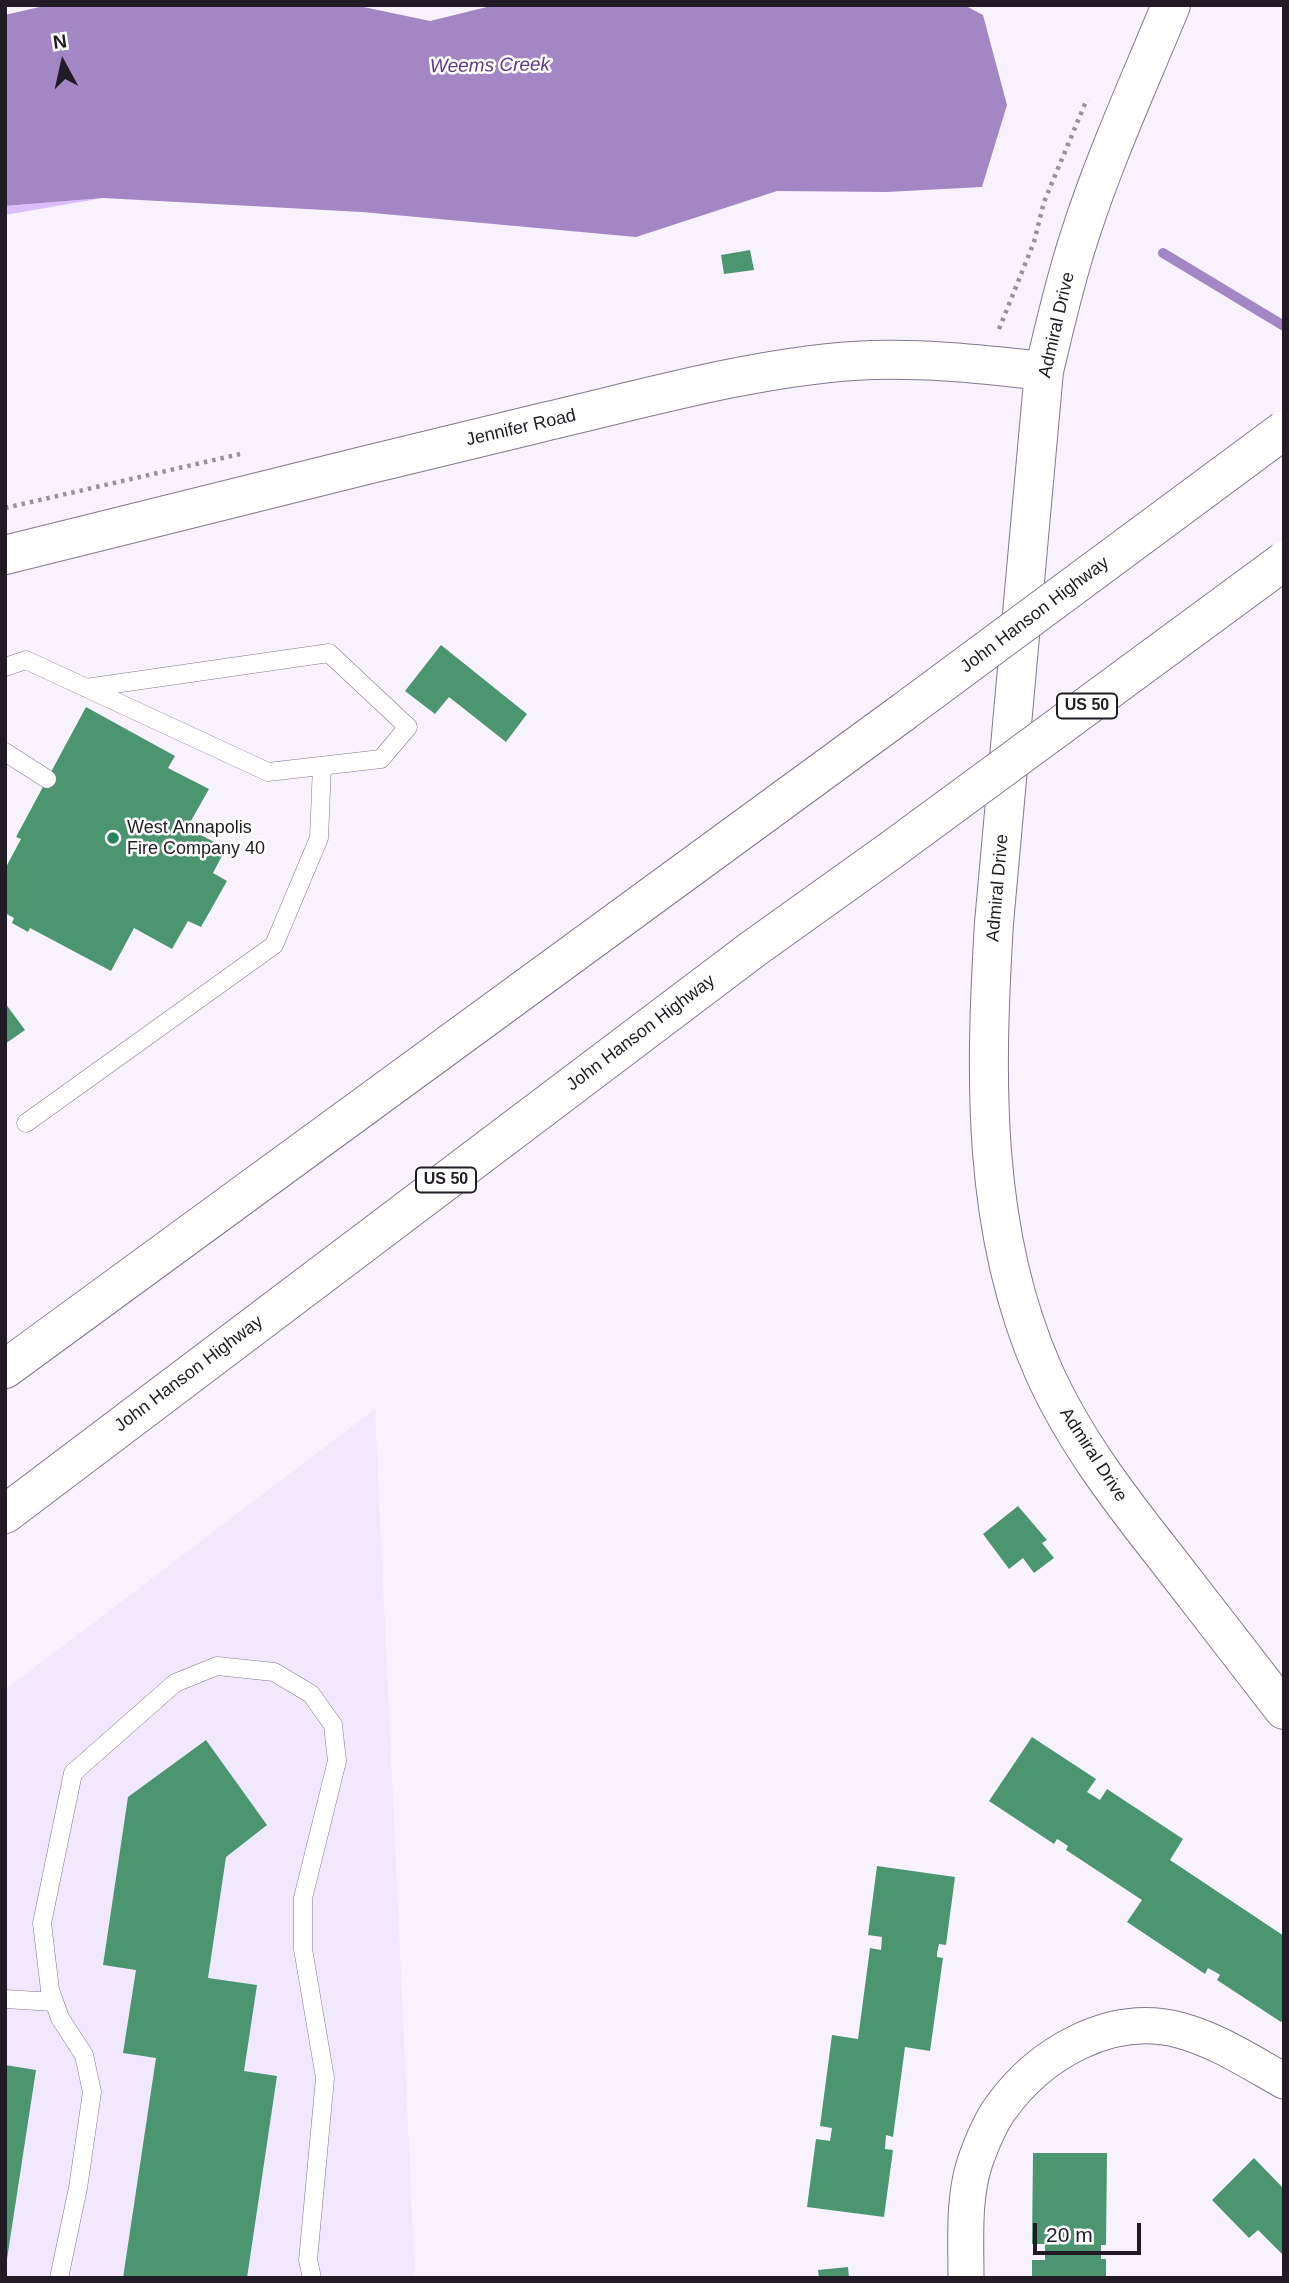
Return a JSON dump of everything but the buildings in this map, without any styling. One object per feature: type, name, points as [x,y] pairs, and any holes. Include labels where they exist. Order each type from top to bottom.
[{"type":"main road","name":"Admiral Drive","points":[[1171,5],[1083,224],[1044,370],[994,923],[989,1124],[1001,1227],[1026,1326],[1044,1371],[1068,1419],[1125,1505],[1284,1710]]},
{"type":"main road","name":"Jennifer Road","points":[[5,555],[372,463],[645,399],[800,367],[904,359],[1044,370]]},
{"type":"main road","name":"John Hanson Highway","points":[[5,1367],[902,713],[1284,430]]},
{"type":"main road","name":"John Hanson Highway","points":[[5,1514],[731,966],[1284,561]]},
{"type":"street","points":[[966,2278],[966,2214],[975,2163],[999,2110],[1039,2065],[1088,2036],[1132,2026],[1177,2029],[1217,2043],[1284,2081]]},
{"type":"lane","points":[[5,667],[26,660],[86,688],[268,772],[381,758],[408,727],[329,653],[86,688]]},
{"type":"lane","points":[[5,752],[47,779]]},
{"type":"lane","points":[[26,1122],[274,945],[319,838],[322,766]]},
{"type":"lane","points":[[59,2278],[78,2188],[92,2092],[84,2055],[60,2018],[50,1990],[42,1923],[73,1773],[175,1683],[217,1665],[274,1672],[312,1694],[333,1725],[337,1761],[303,1898],[303,1949],[325,2078],[308,2260],[312,2278]]},
{"type":"lane","points":[[5,1999],[54,2002]]},
{"type":"shaded area","points":[[103,198],[5,215],[5,206]]},
{"type":"shaded area","points":[[375,1409],[415,2278],[5,2278],[5,1690]]},
{"type":"water","points":[[48,5],[354,5],[430,21],[495,5],[964,5],[983,15],[1007,105],[982,187],[886,192],[777,191],[636,237],[362,212],[103,198],[5,206],[5,15]]},
{"type":"waterway","name":"Weems Creek","points":[[1163,253],[1284,326]]},
{"type":"place","name":"West Annapolis Fire Company 40","points":[[113,838]]}]
